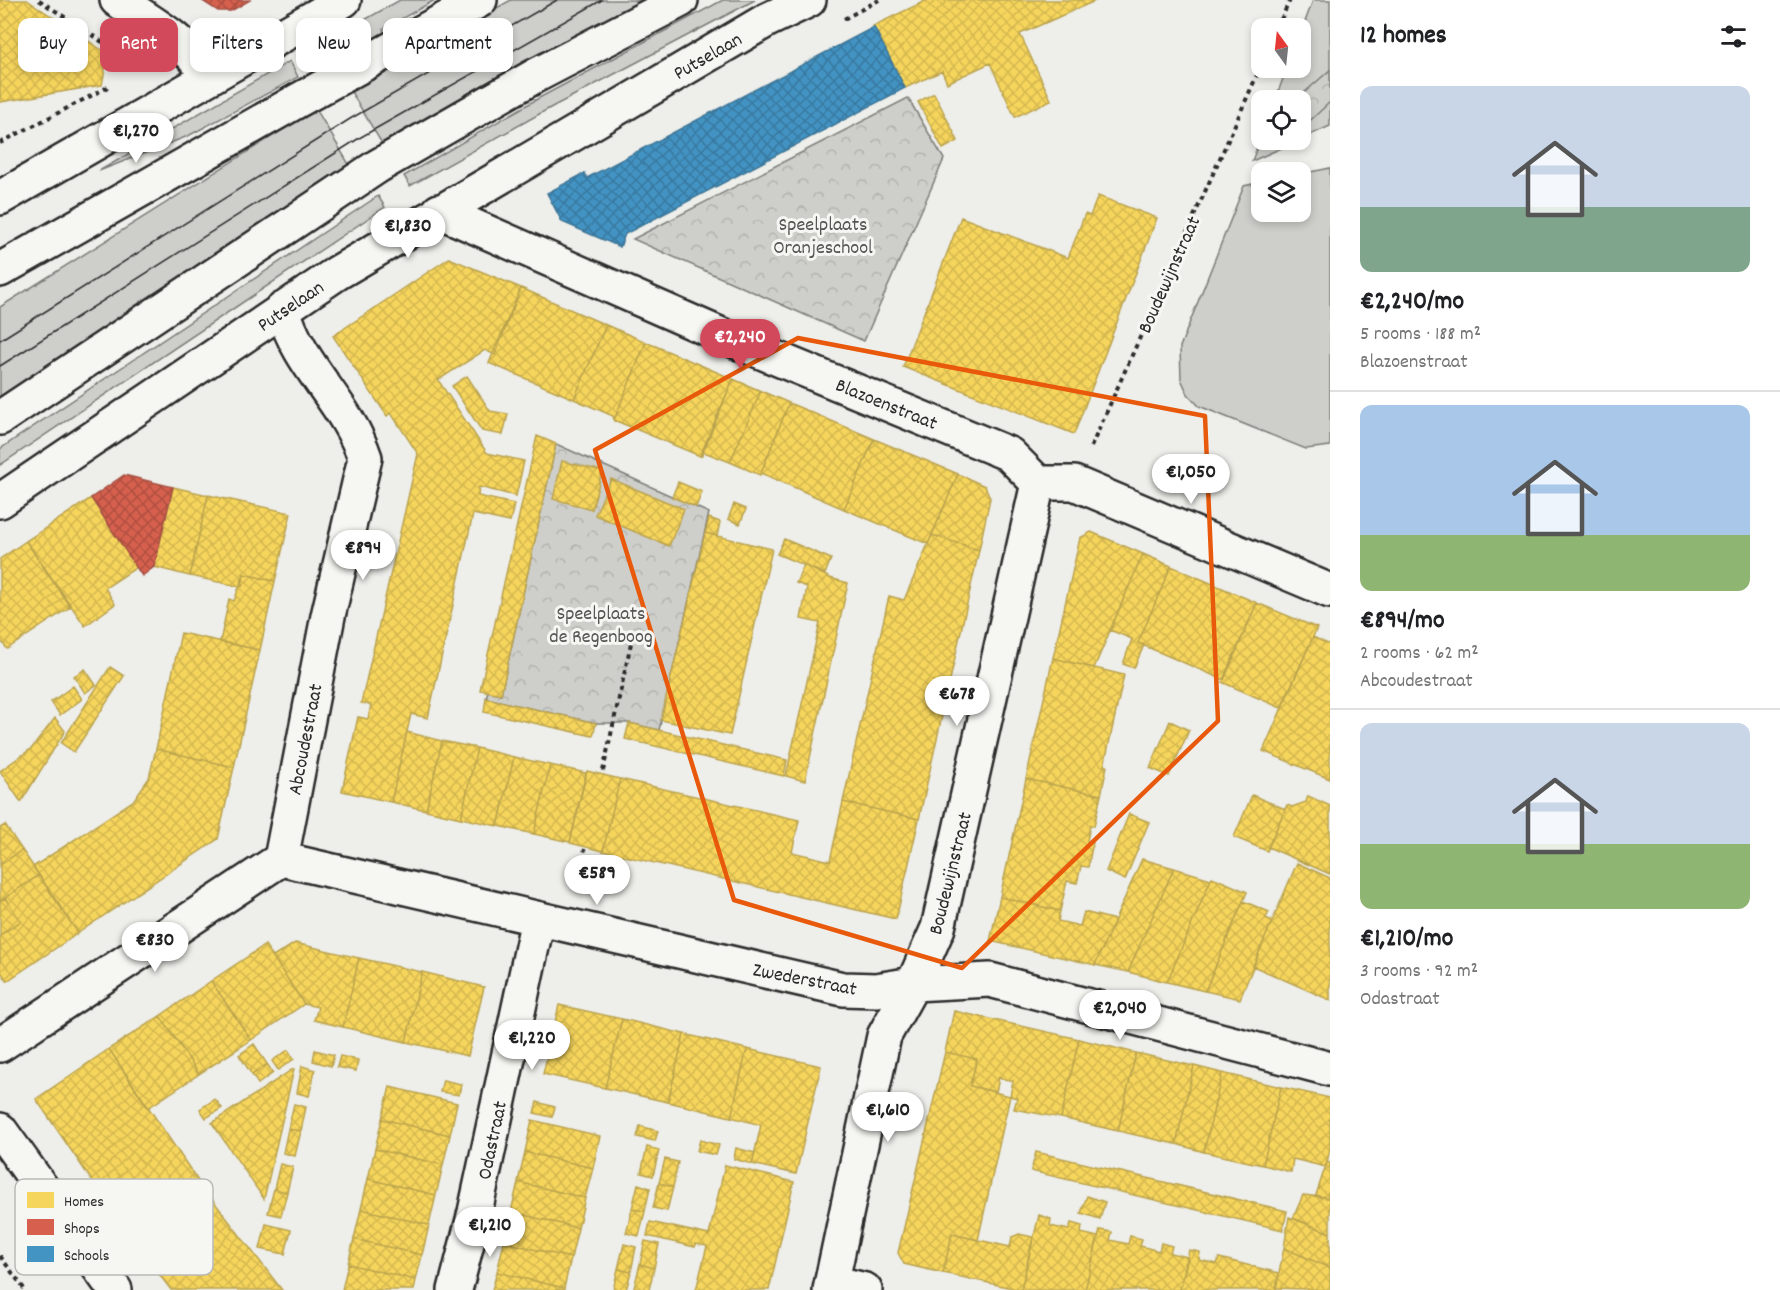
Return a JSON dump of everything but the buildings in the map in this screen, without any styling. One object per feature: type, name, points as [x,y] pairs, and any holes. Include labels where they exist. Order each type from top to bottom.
[{"type":"street","points":[[117,0],[176,39],[197,59],[208,76]]},
{"type":"street","points":[[0,198],[208,76],[344,0]]},
{"type":"street","points":[[0,270],[297,100],[480,0]]},
{"type":"street","points":[[0,418],[378,166],[533,77],[681,0]]},
{"type":"street","name":"Putselaan","points":[[0,501],[283,309],[439,211],[767,20],[809,0]]},
{"type":"street","name":"Blazoenstraat","points":[[439,211],[742,344],[1009,454],[1038,483]]},
{"type":"street","name":"Abcoudestraat","points":[[281,859],[328,616],[365,458],[357,436],[304,358],[289,331],[283,309]]},
{"type":"street","points":[[1038,483],[1074,483],[1330,591]]},
{"type":"street","name":"Boudewijnstraat","points":[[831,1286],[884,1036],[913,984],[938,928],[1038,483]]},
{"type":"street","points":[[0,1045],[281,859]]},
{"type":"street","name":"Zwederstraat","points":[[281,859],[843,989],[876,990],[913,984],[990,980],[1330,1069]]},
{"type":"street","name":"Odastraat","points":[[455,1290],[475,1212],[538,919]]},
{"type":"street","points":[[0,1131],[35,1179]]},
{"type":"street","points":[[105,1275],[116,1290]]},
{"type":"street","points":[[831,1286],[865,1290]]},
{"type":"path","points":[[39,0],[100,40]]},
{"type":"path","points":[[1282,18],[1290,0]]},
{"type":"path","points":[[133,75],[138,72]]},
{"type":"path","name":"Boudewijnstraat","points":[[1074,483],[1256,78]]},
{"type":"path","points":[[0,143],[112,85]]},
{"type":"path","points":[[603,771],[631,643]]},
{"type":"path","points":[[0,1256],[25,1290]]},
{"type":"highlighted area","points":[[798,338],[1205,416],[1218,721],[962,968],[734,900],[595,450]]},
{"type":"green space","points":[[400,0],[435,0],[403,18],[383,18],[383,35],[371,42],[371,18],[368,18]]},
{"type":"green space","points":[[511,0],[644,0],[513,70],[513,18],[479,18]]},
{"type":"green space","points":[[723,0],[755,0],[550,108],[410,186],[404,176],[539,98]]},
{"type":"green space","points":[[1313,0],[1330,0],[1330,126],[1311,135],[1311,90],[1279,90],[1283,78],[1311,78],[1311,18],[1306,18]]},
{"type":"green space","points":[[290,61],[298,77],[188,136],[99,171],[271,72],[284,72],[284,64]]},
{"type":"green space","points":[[1330,70],[1330,102],[1311,120],[1311,90],[1307,90]]},
{"type":"green space","points":[[383,72],[510,72],[384,147],[350,90]]},
{"type":"green space","name":"Speelplaats Oranjeschool","points":[[908,98],[944,159],[864,341],[633,239]]},
{"type":"green space","points":[[316,109],[350,166],[0,403],[0,307]]},
{"type":"green space","points":[[1256,150],[1277,150],[1252,161]]},
{"type":"green space","points":[[1330,168],[1330,446],[1306,449],[1199,406],[1188,394],[1181,379],[1180,347],[1244,186],[1251,184],[1251,222],[1311,222],[1311,172]]},
{"type":"green space","points":[[378,196],[385,207],[0,465],[0,449]]},
{"type":"green space","name":"Speelplaats de Regenboog","points":[[556,444],[709,513],[659,730],[629,723],[596,723],[486,698],[488,691],[501,694]]},
{"type":"tram line","points":[[0,340],[350,119],[557,0]]},
{"type":"tram line","points":[[0,366],[361,137],[602,0]]}]
